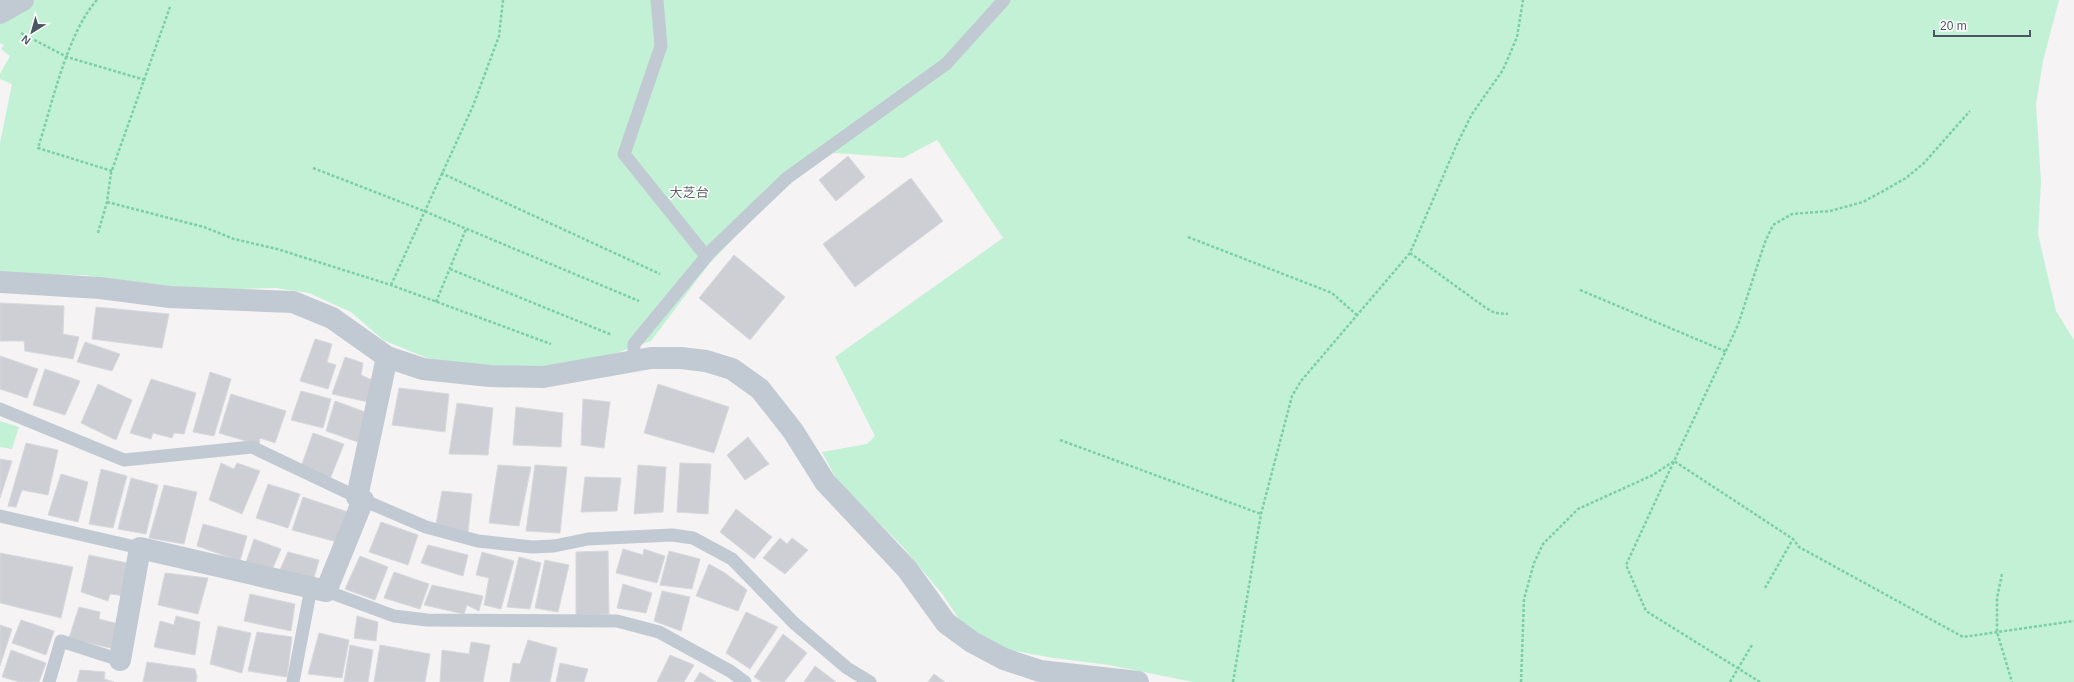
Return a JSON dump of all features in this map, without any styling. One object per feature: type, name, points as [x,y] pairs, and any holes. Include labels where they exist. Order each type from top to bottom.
[{"type":"street","points":[[0,13],[23,0]]},
{"type":"street","points":[[0,282],[100,288],[170,297],[294,302],[332,318],[365,339],[387,357],[423,369],[490,376],[543,377],[634,353],[651,358],[706,361],[732,369],[760,389],[793,431],[825,482],[907,569],[946,623],[972,642],[1004,659],[1040,671],[1138,682]]},
{"type":"street","points":[[120,660],[140,548],[319,589],[360,499],[387,357]]},
{"type":"lane","points":[[657,0],[661,46],[624,154],[706,256]]},
{"type":"lane","points":[[634,353],[662,311],[706,256],[787,178],[946,64],[1004,0]]},
{"type":"lane","points":[[0,409],[124,460],[252,447],[360,499],[426,526],[486,542],[532,547],[554,546],[588,539],[672,535],[693,538],[732,558],[794,623],[846,668],[870,682]]},
{"type":"lane","points":[[0,516],[140,548]]},
{"type":"lane","points":[[292,682],[319,589],[394,616],[427,620],[617,621],[659,632],[730,671],[745,682]]},
{"type":"lane","points":[[49,682],[61,641],[120,660]]},
{"type":"path","points":[[97,0],[82,19],[61,71],[38,148],[112,170]]},
{"type":"path","points":[[391,285],[473,106],[499,36],[504,0]]},
{"type":"path","points":[[1233,682],[1260,514],[1292,396],[1301,381],[1358,316],[1410,253],[1472,114],[1503,70],[1517,37],[1523,0]]},
{"type":"path","points":[[98,233],[112,170],[170,7]]},
{"type":"path","points":[[20,32],[67,57],[145,80]]},
{"type":"path","points":[[1760,682],[1646,611],[1626,565],[1727,352],[1745,304],[1764,242],[1773,225],[1792,214],[1830,211],[1862,202],[1906,178],[1924,163],[1970,111]]},
{"type":"path","points":[[313,168],[424,211],[662,311]]},
{"type":"path","points":[[441,173],[683,285]]},
{"type":"path","points":[[106,202],[204,227],[234,238],[278,249],[391,285],[551,344]]},
{"type":"path","points":[[436,302],[466,229]]},
{"type":"path","points":[[1188,237],[1332,293],[1358,316]]},
{"type":"path","points":[[1410,253],[1486,308],[1495,313],[1508,314]]},
{"type":"path","points":[[450,269],[634,353]]},
{"type":"path","points":[[1580,290],[1624,307],[1727,352]]},
{"type":"path","points":[[1060,440],[1260,514]]},
{"type":"path","points":[[1674,461],[1793,539],[1800,547],[1963,637],[2074,621]]},
{"type":"path","points":[[1521,682],[1524,599],[1534,563],[1543,544],[1578,509],[1653,474],[1674,461]]},
{"type":"path","points":[[1764,588],[1793,539]]},
{"type":"path","points":[[2002,574],[1997,598],[1997,632],[2012,682]]},
{"type":"path","points":[[1730,682],[1752,645]]},
{"type":"green space","points":[[35,0],[2059,0],[2043,61],[2036,104],[2041,182],[2038,234],[2056,311],[2074,340],[2074,682],[1193,682],[1109,665],[1054,658],[1009,650],[985,639],[961,622],[943,595],[903,547],[838,482],[822,452],[867,444],[875,436],[835,357],[1003,238],[937,140],[903,158],[822,152],[795,174],[709,264],[651,341],[605,357],[538,367],[478,365],[427,358],[383,340],[351,312],[309,293],[276,288],[203,290],[83,275],[0,274],[0,143],[12,84],[0,79],[0,74],[10,56],[1,49],[4,45],[0,43],[0,21]]},
{"type":"green space","points":[[0,421],[19,427],[12,449],[0,447]]},
{"type":"building","points":[[848,156],[865,177],[836,201],[819,180]]},
{"type":"building","points":[[911,178],[943,221],[855,287],[823,244]]},
{"type":"building","points":[[734,255],[785,297],[750,340],[699,298]]},
{"type":"building","points":[[0,303],[64,306],[63,334],[79,337],[73,359],[25,351],[24,341],[0,341]]},
{"type":"building","points":[[96,307],[169,314],[162,348],[92,339]]},
{"type":"building","points":[[315,339],[332,344],[327,362],[336,365],[328,389],[300,381]]},
{"type":"building","points":[[85,342],[120,354],[112,371],[77,362]]},
{"type":"building","points":[[0,356],[38,369],[27,398],[0,389]]},
{"type":"building","points":[[345,357],[363,363],[361,375],[372,380],[368,402],[332,394]]},
{"type":"building","points":[[45,369],[80,381],[65,415],[33,405]]},
{"type":"building","points":[[210,372],[231,379],[214,436],[193,432]]},
{"type":"building","points":[[151,379],[196,393],[184,434],[174,433],[172,438],[153,433],[151,439],[130,433]]},
{"type":"building","points":[[98,384],[132,400],[116,440],[81,423]]},
{"type":"building","points":[[658,384],[729,407],[714,453],[644,433]]},
{"type":"building","points":[[399,388],[449,394],[445,432],[392,425]]},
{"type":"building","points":[[301,391],[331,399],[323,428],[291,420]]},
{"type":"building","points":[[231,394],[286,411],[275,443],[260,438],[259,445],[219,433]]},
{"type":"building","points":[[583,399],[610,402],[604,448],[581,445]]},
{"type":"building","points":[[335,401],[368,413],[361,443],[326,431]]},
{"type":"building","points":[[457,403],[493,408],[488,455],[449,454]]},
{"type":"building","points":[[516,407],[563,413],[561,447],[513,445]]},
{"type":"building","points":[[313,433],[344,444],[330,479],[301,467]]},
{"type":"building","points":[[748,437],[769,464],[745,480],[727,455]]},
{"type":"building","points":[[26,443],[58,450],[48,495],[22,490],[16,507],[8,506]]},
{"type":"building","points":[[0,459],[12,461],[0,498]]},
{"type":"building","points":[[221,463],[234,469],[237,463],[260,471],[242,514],[209,500]]},
{"type":"building","points":[[680,463],[711,464],[708,514],[677,512]]},
{"type":"building","points":[[498,465],[531,467],[519,526],[489,523]]},
{"type":"building","points":[[535,465],[567,467],[560,533],[526,531]]},
{"type":"building","points":[[638,465],[666,467],[663,512],[634,514]]},
{"type":"building","points":[[101,469],[127,476],[113,528],[89,524]]},
{"type":"building","points":[[61,474],[88,482],[78,522],[48,515]]},
{"type":"building","points":[[585,477],[621,478],[617,511],[581,512]]},
{"type":"building","points":[[131,478],[158,485],[146,534],[118,529]]},
{"type":"building","points":[[268,484],[300,494],[288,528],[256,518]]},
{"type":"building","points":[[164,485],[197,492],[184,544],[149,538]]},
{"type":"building","points":[[442,491],[472,494],[468,532],[436,524]]},
{"type":"building","points":[[303,497],[348,512],[337,542],[292,530]]},
{"type":"building","points":[[736,509],[772,537],[754,559],[720,532]]},
{"type":"building","points":[[381,522],[418,535],[408,565],[369,552]]},
{"type":"building","points":[[203,524],[247,536],[240,561],[197,546]]},
{"type":"building","points":[[780,538],[787,544],[792,538],[808,550],[785,574],[763,558]]},
{"type":"building","points":[[254,539],[281,549],[272,570],[245,565]]},
{"type":"building","points":[[428,545],[468,555],[463,576],[421,563]]},
{"type":"building","points":[[623,549],[643,555],[644,549],[665,556],[657,583],[616,573]]},
{"type":"building","points":[[608,551],[609,614],[576,615],[576,552]]},
{"type":"building","points":[[669,551],[700,559],[692,589],[660,585]]},
{"type":"building","points":[[288,552],[319,560],[313,581],[279,572]]},
{"type":"building","points":[[482,552],[514,561],[501,609],[484,605],[489,578],[476,575]]},
{"type":"building","points":[[0,553],[73,567],[61,618],[0,603]]},
{"type":"building","points":[[89,555],[132,564],[125,596],[110,594],[108,601],[81,592]]},
{"type":"building","points":[[360,556],[388,567],[375,600],[345,589]]},
{"type":"building","points":[[519,557],[541,563],[530,609],[507,607]]},
{"type":"building","points":[[545,560],[569,565],[558,612],[535,608]]},
{"type":"building","points":[[709,564],[725,573],[747,590],[738,611],[696,596]]},
{"type":"building","points":[[394,572],[429,584],[420,609],[384,598]]},
{"type":"building","points":[[165,573],[208,578],[198,614],[158,605]]},
{"type":"building","points":[[623,584],[652,593],[646,613],[617,608]]},
{"type":"building","points":[[432,585],[483,596],[479,611],[467,605],[464,614],[424,605]]},
{"type":"building","points":[[662,591],[690,597],[681,631],[654,621]]},
{"type":"building","points":[[250,594],[295,604],[291,631],[244,621]]},
{"type":"building","points":[[79,607],[100,612],[99,619],[119,624],[114,649],[69,638]]},
{"type":"building","points":[[746,612],[778,627],[750,669],[726,653]]},
{"type":"building","points":[[176,616],[200,622],[195,655],[154,647],[160,621],[174,625]]},
{"type":"building","points":[[357,616],[378,622],[376,641],[354,638]]},
{"type":"building","points":[[21,620],[54,631],[46,655],[12,643]]},
{"type":"building","points":[[0,625],[12,629],[0,666]]},
{"type":"building","points":[[218,626],[251,633],[242,673],[210,664]]},
{"type":"building","points":[[257,632],[292,637],[287,677],[248,671]]},
{"type":"building","points":[[319,633],[349,640],[342,678],[308,674]]},
{"type":"building","points":[[783,634],[807,653],[784,682],[762,682],[754,677]]},
{"type":"building","points":[[528,640],[557,648],[550,682],[510,682],[513,663],[520,664]]},
{"type":"building","points":[[471,642],[490,645],[483,682],[440,682],[442,650],[469,654]]},
{"type":"building","points":[[350,645],[373,650],[368,682],[344,682]]},
{"type":"building","points":[[380,645],[430,654],[425,682],[374,682]]},
{"type":"building","points":[[11,650],[46,663],[39,682],[20,682],[2,677]]},
{"type":"building","points":[[670,655],[694,665],[684,682],[657,682]]},
{"type":"building","points":[[147,662],[195,669],[197,677],[196,682],[143,682]]},
{"type":"building","points":[[560,663],[588,669],[584,682],[556,682]]},
{"type":"building","points":[[815,666],[836,682],[804,682]]},
{"type":"building","points":[[80,670],[105,672],[104,679],[114,682],[77,682]]},
{"type":"building","points":[[700,672],[716,682],[694,682]]},
{"type":"building","points":[[934,674],[945,682],[928,682]]},
{"type":"district","name":"大芝台","points":[[689,192]]}]
